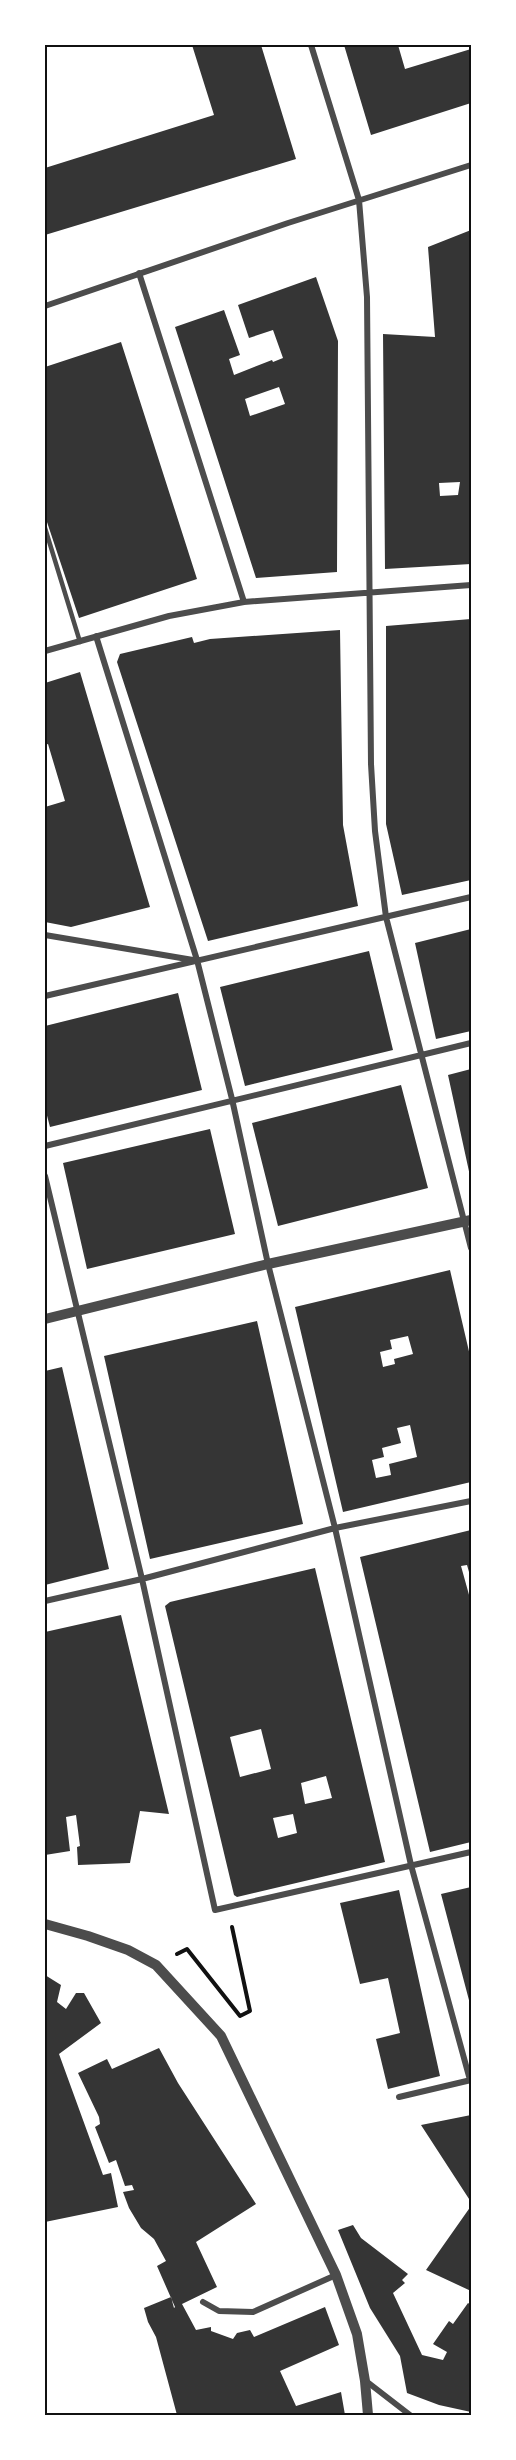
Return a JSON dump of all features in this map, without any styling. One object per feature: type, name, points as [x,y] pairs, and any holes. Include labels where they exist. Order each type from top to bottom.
[{"type":"street","points":[[311,45],[359,200],[367,297],[371,764],[375,831],[386,917],[468,1221],[471,1248]]},
{"type":"street","points":[[45,306],[359,200],[471,165]]},
{"type":"street","points":[[139,273],[244,602]]},
{"type":"street","points":[[45,651],[169,616],[244,602],[471,585]]},
{"type":"street","points":[[96,636],[197,960],[232,1099],[268,1264],[335,1528],[411,1865],[470,2080],[399,2097]]},
{"type":"street","points":[[45,996],[471,897]]},
{"type":"street","points":[[45,935],[197,960]]},
{"type":"street","points":[[45,1146],[471,1043]]},
{"type":"street","points":[[45,1176],[142,1579],[215,1910],[471,1852]]},
{"type":"street","points":[[45,1319],[268,1264],[468,1221]]},
{"type":"street","points":[[45,1601],[142,1579],[335,1528],[471,1501]]},
{"type":"street","points":[[45,1924],[128,1950],[156,1965],[221,2036],[336,2274],[357,2334],[368,2415]]},
{"type":"street","points":[[203,2302],[219,2311],[253,2312],[336,2274]]},
{"type":"street","points":[[365,2381],[410,2415]]},
{"type":"lane","points":[[45,528],[80,642]]},
{"type":"path","points":[[156,1965],[187,1949],[240,2016],[249,2011],[228,1906]]},
{"type":"building","points":[[192,45],[261,45],[296,159],[45,235],[45,168],[214,115]]},
{"type":"building","points":[[344,45],[398,45],[405,69],[471,49],[471,103],[371,135]]},
{"type":"building","points":[[471,230],[471,564],[385,569],[383,334],[435,337],[428,247]],"holes":[[[460,482],[458,495],[440,496],[439,483]]]},
{"type":"building","points":[[316,277],[338,341],[337,572],[256,578],[175,327],[224,310],[240,355],[229,359],[234,375],[283,358],[273,330],[249,338],[238,305]],"holes":[[[279,387],[285,404],[250,416],[245,399]]]},
{"type":"building","points":[[121,342],[197,579],[79,618],[45,516],[45,367]]},
{"type":"building","points":[[471,619],[471,880],[402,895],[386,824],[386,626]]},
{"type":"building","points":[[340,630],[343,825],[358,906],[208,941],[117,662],[120,654],[192,637],[194,643],[210,639]]},
{"type":"building","points":[[80,672],[150,907],[71,927],[45,922],[45,807],[65,801],[48,744],[45,745],[45,683]]},
{"type":"building","points":[[471,929],[471,1031],[436,1039],[415,943]]},
{"type":"building","points":[[369,951],[393,1050],[245,1086],[220,987]]},
{"type":"building","points":[[178,993],[202,1090],[50,1127],[45,1108],[45,1026]]},
{"type":"building","points":[[471,1069],[471,1175],[470,1176],[448,1075]]},
{"type":"building","points":[[401,1085],[428,1188],[278,1226],[252,1123]]},
{"type":"building","points":[[210,1129],[235,1234],[87,1269],[63,1163]]},
{"type":"building","points":[[450,1270],[471,1360],[471,1482],[343,1512],[295,1307]],"holes":[[[408,1336],[413,1354],[394,1359],[395,1364],[383,1367],[380,1352],[392,1349],[390,1340]],[[410,1425],[417,1457],[389,1464],[391,1475],[376,1478],[372,1460],[384,1457],[382,1448],[401,1443],[397,1428]]]},
{"type":"building","points":[[257,1321],[303,1524],[150,1559],[104,1356]]},
{"type":"building","points":[[62,1367],[109,1569],[45,1585],[45,1371]]},
{"type":"building","points":[[471,1530],[471,1579],[467,1565],[461,1566],[471,1602],[471,1842],[430,1852],[360,1557]]},
{"type":"building","points":[[315,1568],[385,1862],[237,1897],[234,1895],[165,1606],[170,1602]],"holes":[[[261,1729],[271,1769],[240,1777],[230,1737]],[[326,1776],[332,1798],[305,1804],[301,1783]],[[293,1814],[297,1833],[278,1838],[273,1818]]]},
{"type":"building","points":[[121,1615],[169,1814],[140,1811],[130,1863],[78,1865],[77,1847],[80,1846],[76,1815],[66,1817],[70,1851],[45,1855],[45,1632]]},
{"type":"building","points":[[471,1887],[471,2004],[470,2004],[441,1894]]},
{"type":"building","points":[[399,1890],[440,2076],[388,2089],[376,2039],[400,2033],[388,1978],[360,1984],[340,1903]]},
{"type":"building","points":[[45,1975],[61,1985],[57,2002],[66,2009],[76,1993],[84,1993],[101,2023],[59,2054],[103,2175],[111,2173],[118,2207],[45,2222]]},
{"type":"building","points":[[159,2048],[178,2083],[256,2204],[196,2242],[217,2287],[182,2304],[196,2330],[211,2327],[211,2331],[233,2339],[237,2333],[250,2330],[254,2337],[325,2307],[339,2345],[280,2371],[296,2406],[341,2392],[345,2415],[177,2415],[156,2337],[144,2308],[171,2297],[157,2266],[166,2261],[154,2239],[141,2228],[129,2208],[123,2192],[134,2190],[132,2185],[125,2186],[116,2160],[109,2163],[95,2127],[100,2124],[99,2117],[78,2073],[107,2059],[112,2069]]},
{"type":"building","points":[[471,2115],[471,2202],[421,2125]]},
{"type":"building","points":[[471,2206],[471,2291],[426,2270]]},
{"type":"building","points":[[353,2225],[361,2238],[408,2274],[402,2280],[405,2283],[393,2293],[422,2355],[443,2360],[447,2352],[433,2344],[449,2321],[453,2324],[468,2303],[471,2305],[471,2412],[439,2405],[407,2393],[400,2356],[370,2308],[338,2230]]}]
